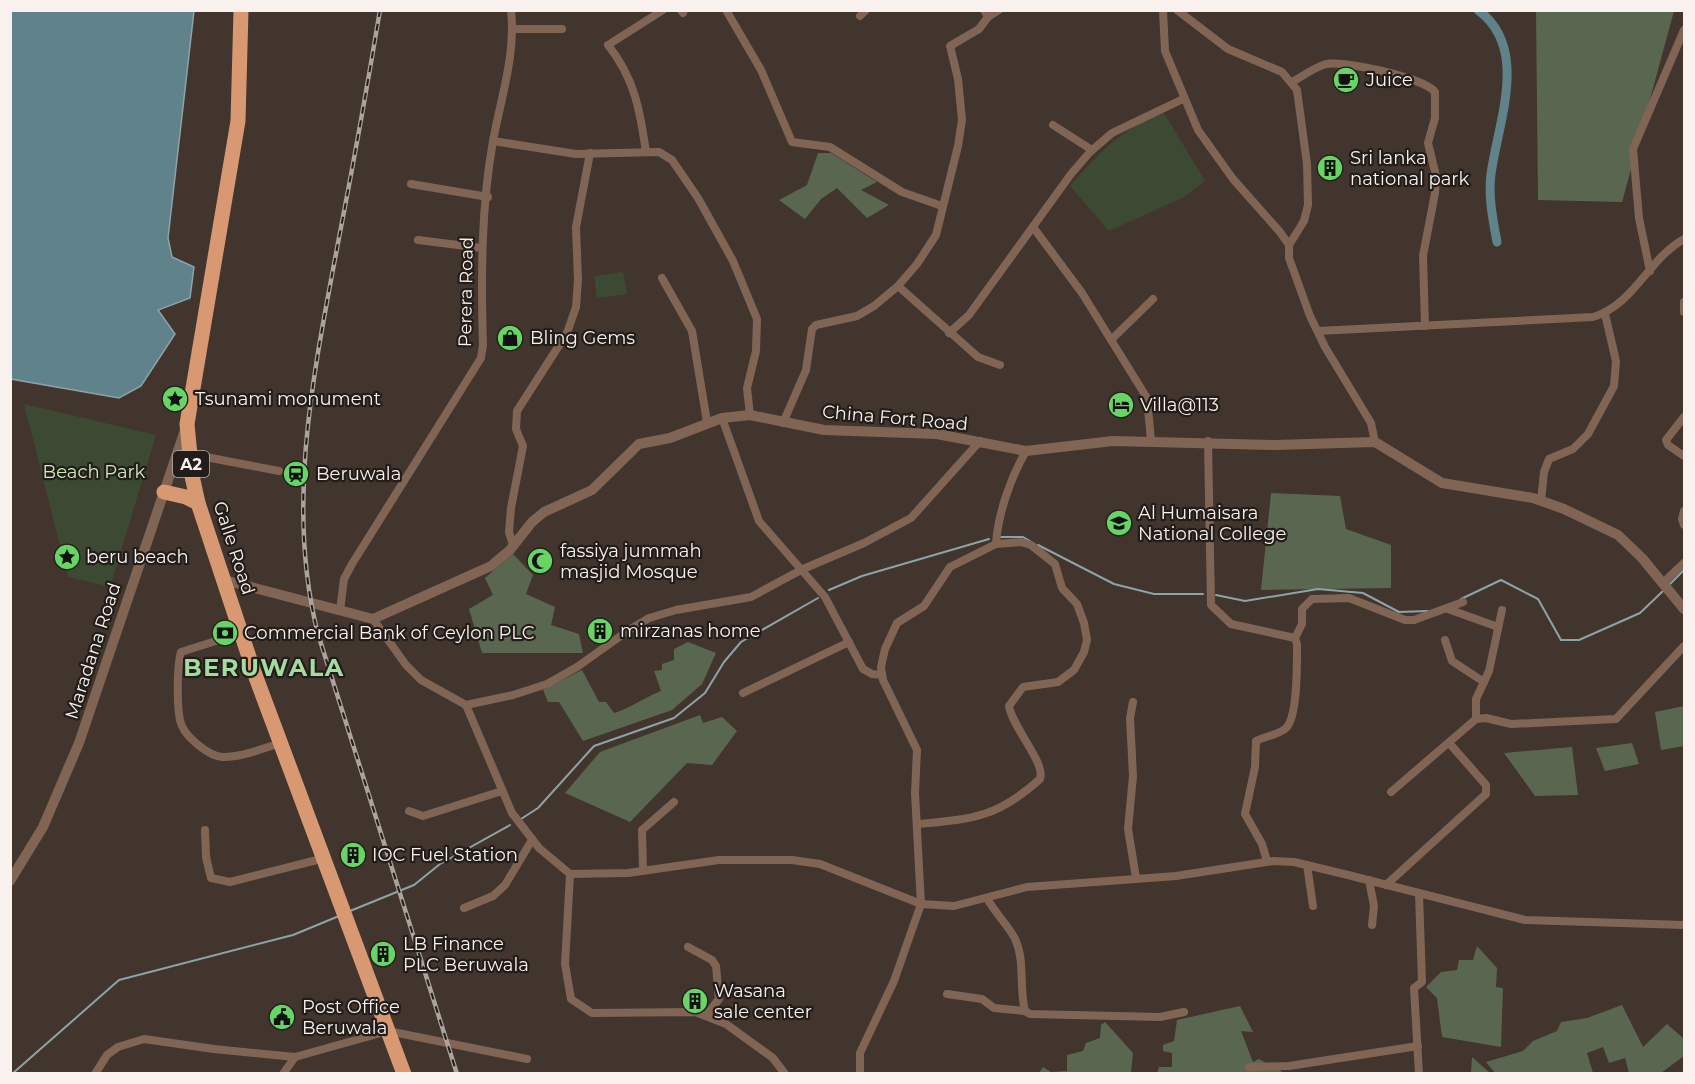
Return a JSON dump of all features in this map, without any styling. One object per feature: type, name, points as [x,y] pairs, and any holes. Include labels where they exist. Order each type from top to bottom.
[{"type":"highway","name":"Galle Road","points":[[241,10],[238,121],[187,423],[190,454],[198,503],[241,633],[404,1074]]},
{"type":"highway","points":[[164,492],[186,497],[198,503]]},
{"type":"street","name":"Perera Road","points":[[340,610],[344,579],[352,564],[481,358],[483,345],[482,248],[493,141],[506,92],[513,29],[511,10]]},
{"type":"street","points":[[646,152],[638,99],[620,60],[608,45],[663,10]]},
{"type":"street","points":[[726,10],[761,70],[792,142],[830,147],[903,192],[942,206]]},
{"type":"street","points":[[783,423],[806,369],[812,329],[816,325],[843,321],[865,312],[898,286],[917,264],[936,235],[958,146],[962,120],[958,79],[950,46],[979,29],[986,14],[999,10]]},
{"type":"street","points":[[1163,10],[1165,51],[1183,99],[1198,130],[1216,158],[1289,245],[1290,262],[1318,331],[1371,423],[1375,442],[1442,483],[1541,501],[1618,535],[1642,558],[1684,609]]},
{"type":"street","points":[[1177,10],[1228,49],[1274,68],[1292,82],[1297,90],[1304,142],[1308,205],[1304,221],[1289,245]]},
{"type":"street","points":[[513,29],[562,29]]},
{"type":"street","points":[[1650,271],[1639,218],[1633,149],[1638,131],[1670,69],[1684,30]]},
{"type":"street","points":[[1292,82],[1327,64],[1366,67],[1426,85],[1435,92],[1435,118],[1428,143],[1436,176],[1435,193],[1423,256],[1425,326]]},
{"type":"street","points":[[949,333],[969,315],[1071,174],[1092,150],[1112,133],[1183,99]]},
{"type":"street","points":[[1053,125],[1092,150]]},
{"type":"street","points":[[493,141],[569,153],[659,152],[672,160],[707,213],[741,280],[757,319],[758,330],[753,372],[747,388],[750,415]]},
{"type":"street","points":[[513,545],[509,531],[511,508],[523,446],[516,429],[517,411],[567,333],[576,307],[578,280],[576,227],[591,153]]},
{"type":"street","points":[[411,184],[488,197]]},
{"type":"street","points":[[1033,227],[1082,293],[1147,398],[1151,440]]},
{"type":"street","points":[[1318,331],[1593,317],[1605,314],[1622,302],[1684,239]]},
{"type":"street","points":[[418,240],[482,248]]},
{"type":"street","points":[[662,278],[696,343],[707,422]]},
{"type":"street","points":[[898,286],[978,357],[1000,365]]},
{"type":"street","points":[[1111,340],[1152,299]]},
{"type":"street","points":[[1684,302],[1684,312]]},
{"type":"street","points":[[1541,501],[1544,472],[1549,459],[1573,449],[1588,434],[1614,386],[1616,361],[1605,314]]},
{"type":"street","name":"China Fort Road","points":[[373,619],[491,566],[544,512],[592,490],[639,444],[670,438],[722,418],[750,415],[824,430],[937,434],[1026,450],[1113,441],[1151,440],[1275,445],[1375,442]]},
{"type":"street","points":[[1684,417],[1666,440],[1668,445],[1684,456]]},
{"type":"street","points":[[722,418],[759,521],[825,597],[863,669],[872,674],[882,675]]},
{"type":"street","name":"Maradana Road","points":[[10,881],[43,826],[80,743],[187,423]]},
{"type":"street","points":[[466,705],[513,695],[547,684],[577,667],[628,630],[650,618],[676,610],[751,597],[803,569],[864,543],[911,518],[980,441]]},
{"type":"street","points":[[1208,441],[1211,604],[1231,624],[1295,638]]},
{"type":"street","points":[[996,544],[997,531],[1016,467],[1026,450]]},
{"type":"street","points":[[190,454],[279,471]]},
{"type":"street","points":[[1684,511],[1682,523],[1684,525]]},
{"type":"street","points":[[860,1074],[860,1053],[894,981],[921,904],[919,824],[915,793],[916,750],[882,675],[885,649],[897,623],[924,606],[950,567],[996,544],[1021,542],[1031,545],[1055,564],[1062,588],[1077,604],[1087,640],[1084,652],[1074,670],[1058,682],[1023,687],[1009,706],[1011,716],[1041,768],[1040,779],[1011,803],[980,817],[919,824]]},
{"type":"street","points":[[1667,587],[1684,563]]},
{"type":"street","points":[[224,580],[373,619],[406,665],[421,680],[466,705],[512,813],[532,840],[558,867],[570,874],[643,870],[719,860],[792,860],[820,864],[921,904],[954,906],[1027,887],[1176,876],[1267,861],[1307,866],[1369,880],[1525,920],[1684,925]]},
{"type":"street","points":[[1267,861],[1262,844],[1245,814],[1245,807],[1255,767],[1256,741],[1288,727],[1295,693],[1297,644],[1295,638],[1302,624],[1302,609],[1312,599],[1348,598],[1405,620],[1414,620],[1463,602]]},
{"type":"street","points":[[1448,609],[1498,627]]},
{"type":"street","points":[[1476,719],[1476,699],[1484,682],[1502,610]]},
{"type":"street","points":[[241,633],[181,652],[179,688],[182,726],[200,746],[220,757],[243,754],[281,742]]},
{"type":"street","points":[[1445,640],[1452,661],[1484,682]]},
{"type":"street","points":[[743,693],[849,642]]},
{"type":"street","points":[[1391,792],[1450,744],[1476,719],[1486,718],[1511,724],[1616,719],[1684,646]]},
{"type":"street","points":[[1133,702],[1130,718],[1133,776],[1128,829],[1136,878]]},
{"type":"street","points":[[1386,885],[1486,794],[1486,785],[1450,744]]},
{"type":"street","points":[[409,811],[423,816],[502,791]]},
{"type":"street","points":[[643,870],[642,830],[674,802]]},
{"type":"street","points":[[205,830],[206,857],[211,878],[230,882],[325,858]]},
{"type":"street","points":[[464,908],[493,896],[505,885],[532,840]]},
{"type":"street","points":[[1307,866],[1313,906]]},
{"type":"street","points":[[570,874],[565,964],[571,999],[592,1013],[695,1012],[726,1024],[772,1058],[785,1074]]},
{"type":"street","points":[[1369,880],[1374,906],[1372,925]]},
{"type":"street","points":[[1419,893],[1422,982],[1414,988],[1419,1074]]},
{"type":"street","points":[[987,898],[995,914],[1015,938],[1020,955],[1025,1011]]},
{"type":"street","points":[[688,947],[712,960],[716,966],[718,999],[706,1016]]},
{"type":"street","points":[[947,994],[982,999],[994,1008],[1025,1011],[1030,1014],[1160,1017],[1184,1012]]},
{"type":"street","points":[[95,1074],[107,1055],[118,1047],[144,1039],[295,1057],[388,1031],[526,1059]]},
{"type":"street","points":[[1249,1067],[1289,1066],[1418,1046]]},
{"type":"street","points":[[283,1074],[295,1057]]},
{"type":"green space","points":[[1536,11],[1674,11],[1622,202],[1538,200]]},
{"type":"green space","points":[[1164,113],[1205,181],[1184,197],[1109,231],[1070,186],[1112,143],[1136,126]]},
{"type":"green space","points":[[818,153],[831,153],[877,182],[861,190],[889,205],[867,218],[837,188],[821,199],[805,219],[779,200],[807,185]]},
{"type":"green space","points":[[623,272],[627,294],[597,298],[594,276]]},
{"type":"green space","name":"Beach Park","points":[[24,404],[156,435],[110,587],[68,577]]},
{"type":"green space","points":[[1271,493],[1340,496],[1346,529],[1391,545],[1391,588],[1261,590]]},
{"type":"green space","points":[[513,554],[533,575],[526,594],[555,607],[551,625],[579,634],[583,653],[482,653],[469,609],[493,595],[485,578]]},
{"type":"green space","points":[[688,642],[716,653],[702,684],[672,710],[583,741],[559,702],[548,702],[543,690],[582,670],[599,702],[606,702],[614,713],[661,691],[654,671],[662,670],[662,664],[674,660],[674,649]]},
{"type":"green space","points":[[1684,706],[1684,746],[1661,750],[1655,712]]},
{"type":"green space","points":[[700,715],[703,723],[722,717],[737,731],[712,765],[687,763],[630,822],[565,793],[600,752]]},
{"type":"green space","points":[[1632,743],[1639,764],[1605,771],[1596,748]]},
{"type":"green space","points":[[1572,747],[1578,795],[1535,796],[1504,753]]},
{"type":"green space","points":[[1477,946],[1497,968],[1496,987],[1503,988],[1501,1047],[1442,1037],[1437,998],[1426,987],[1441,972],[1457,970],[1459,960],[1473,960]]},
{"type":"green space","points":[[1622,1005],[1643,1047],[1667,1024],[1684,1039],[1684,1056],[1661,1073],[1629,1073],[1625,1058],[1609,1063],[1603,1047],[1587,1053],[1593,1073],[1495,1073],[1486,1062],[1523,1051],[1533,1041],[1557,1031],[1561,1022],[1587,1018]]},
{"type":"green space","points":[[1240,1006],[1253,1032],[1241,1031],[1253,1062],[1259,1059],[1286,1074],[1157,1074],[1159,1067],[1172,1067],[1172,1053],[1163,1051],[1163,1045],[1174,1041],[1177,1020]]},
{"type":"green space","points":[[1105,1022],[1133,1053],[1131,1073],[1039,1073],[1043,1067],[1051,1072],[1067,1071],[1067,1055],[1083,1051],[1086,1043],[1100,1038],[1101,1025]]},
{"type":"green space","points":[[1472,1057],[1490,1073],[1471,1073]]},
{"type":"water","points":[[11,10],[194,11],[168,238],[172,257],[194,267],[190,298],[158,310],[175,334],[141,386],[119,398],[11,379]]},
{"type":"waterway","points":[[1478,10],[1494,26],[1503,44],[1507,65],[1504,109],[1490,183],[1491,208],[1497,242]]},
{"type":"waterway","points":[[1001,537],[1023,537],[1030,541]]},
{"type":"waterway","points":[[829,590],[862,576],[989,539]]},
{"type":"waterway","points":[[1038,545],[1114,584],[1154,594],[1203,594]]},
{"type":"waterway","points":[[1669,585],[1684,570]]},
{"type":"waterway","points":[[1461,599],[1501,580],[1538,599],[1561,640],[1579,640],[1640,613],[1663,591]]},
{"type":"waterway","points":[[1216,595],[1245,601],[1318,589],[1363,593],[1399,612],[1428,611]]},
{"type":"waterway","points":[[521,819],[538,808],[594,746],[674,718],[705,693],[724,662],[741,642],[818,598]]},
{"type":"waterway","points":[[350,911],[414,885],[440,864],[510,825]]},
{"type":"waterway","points":[[12,1074],[119,980],[293,935],[339,916]]},
{"type":"railway","points":[[380,10],[312,389],[303,488],[304,537],[308,586],[318,634],[457,1074]]},
{"type":"place","name":"Juice","points":[[1346,80]]},
{"type":"place","name":"Sri lanka national park","points":[[1330,168]]},
{"type":"place","name":"Bling Gems","points":[[510,338]]},
{"type":"place","name":"Tsunami monument","points":[[175,399]]},
{"type":"place","name":"Villa@113","points":[[1121,405]]},
{"type":"place","name":"Beruwala","points":[[296,474]]},
{"type":"place","name":"Al Humaisara National College","points":[[1119,523]]},
{"type":"place","name":"beru beach","points":[[67,557]]},
{"type":"place","name":"fassiya jummah masjid Mosque","points":[[540,561]]},
{"type":"place","name":"mirzanas home","points":[[600,631]]},
{"type":"place","name":"Commercial Bank of Ceylon PLC","points":[[225,633]]},
{"type":"place","name":"IOC Fuel Station","points":[[353,855]]},
{"type":"place","name":"LB Finance PLC Beruwala","points":[[383,954]]},
{"type":"place","name":"Wasana sale center","points":[[695,1001]]},
{"type":"place","name":"Post Office Beruwala","points":[[282,1017]]},
{"type":"district","name":"BERUWALA","points":[[264,667]]}]
